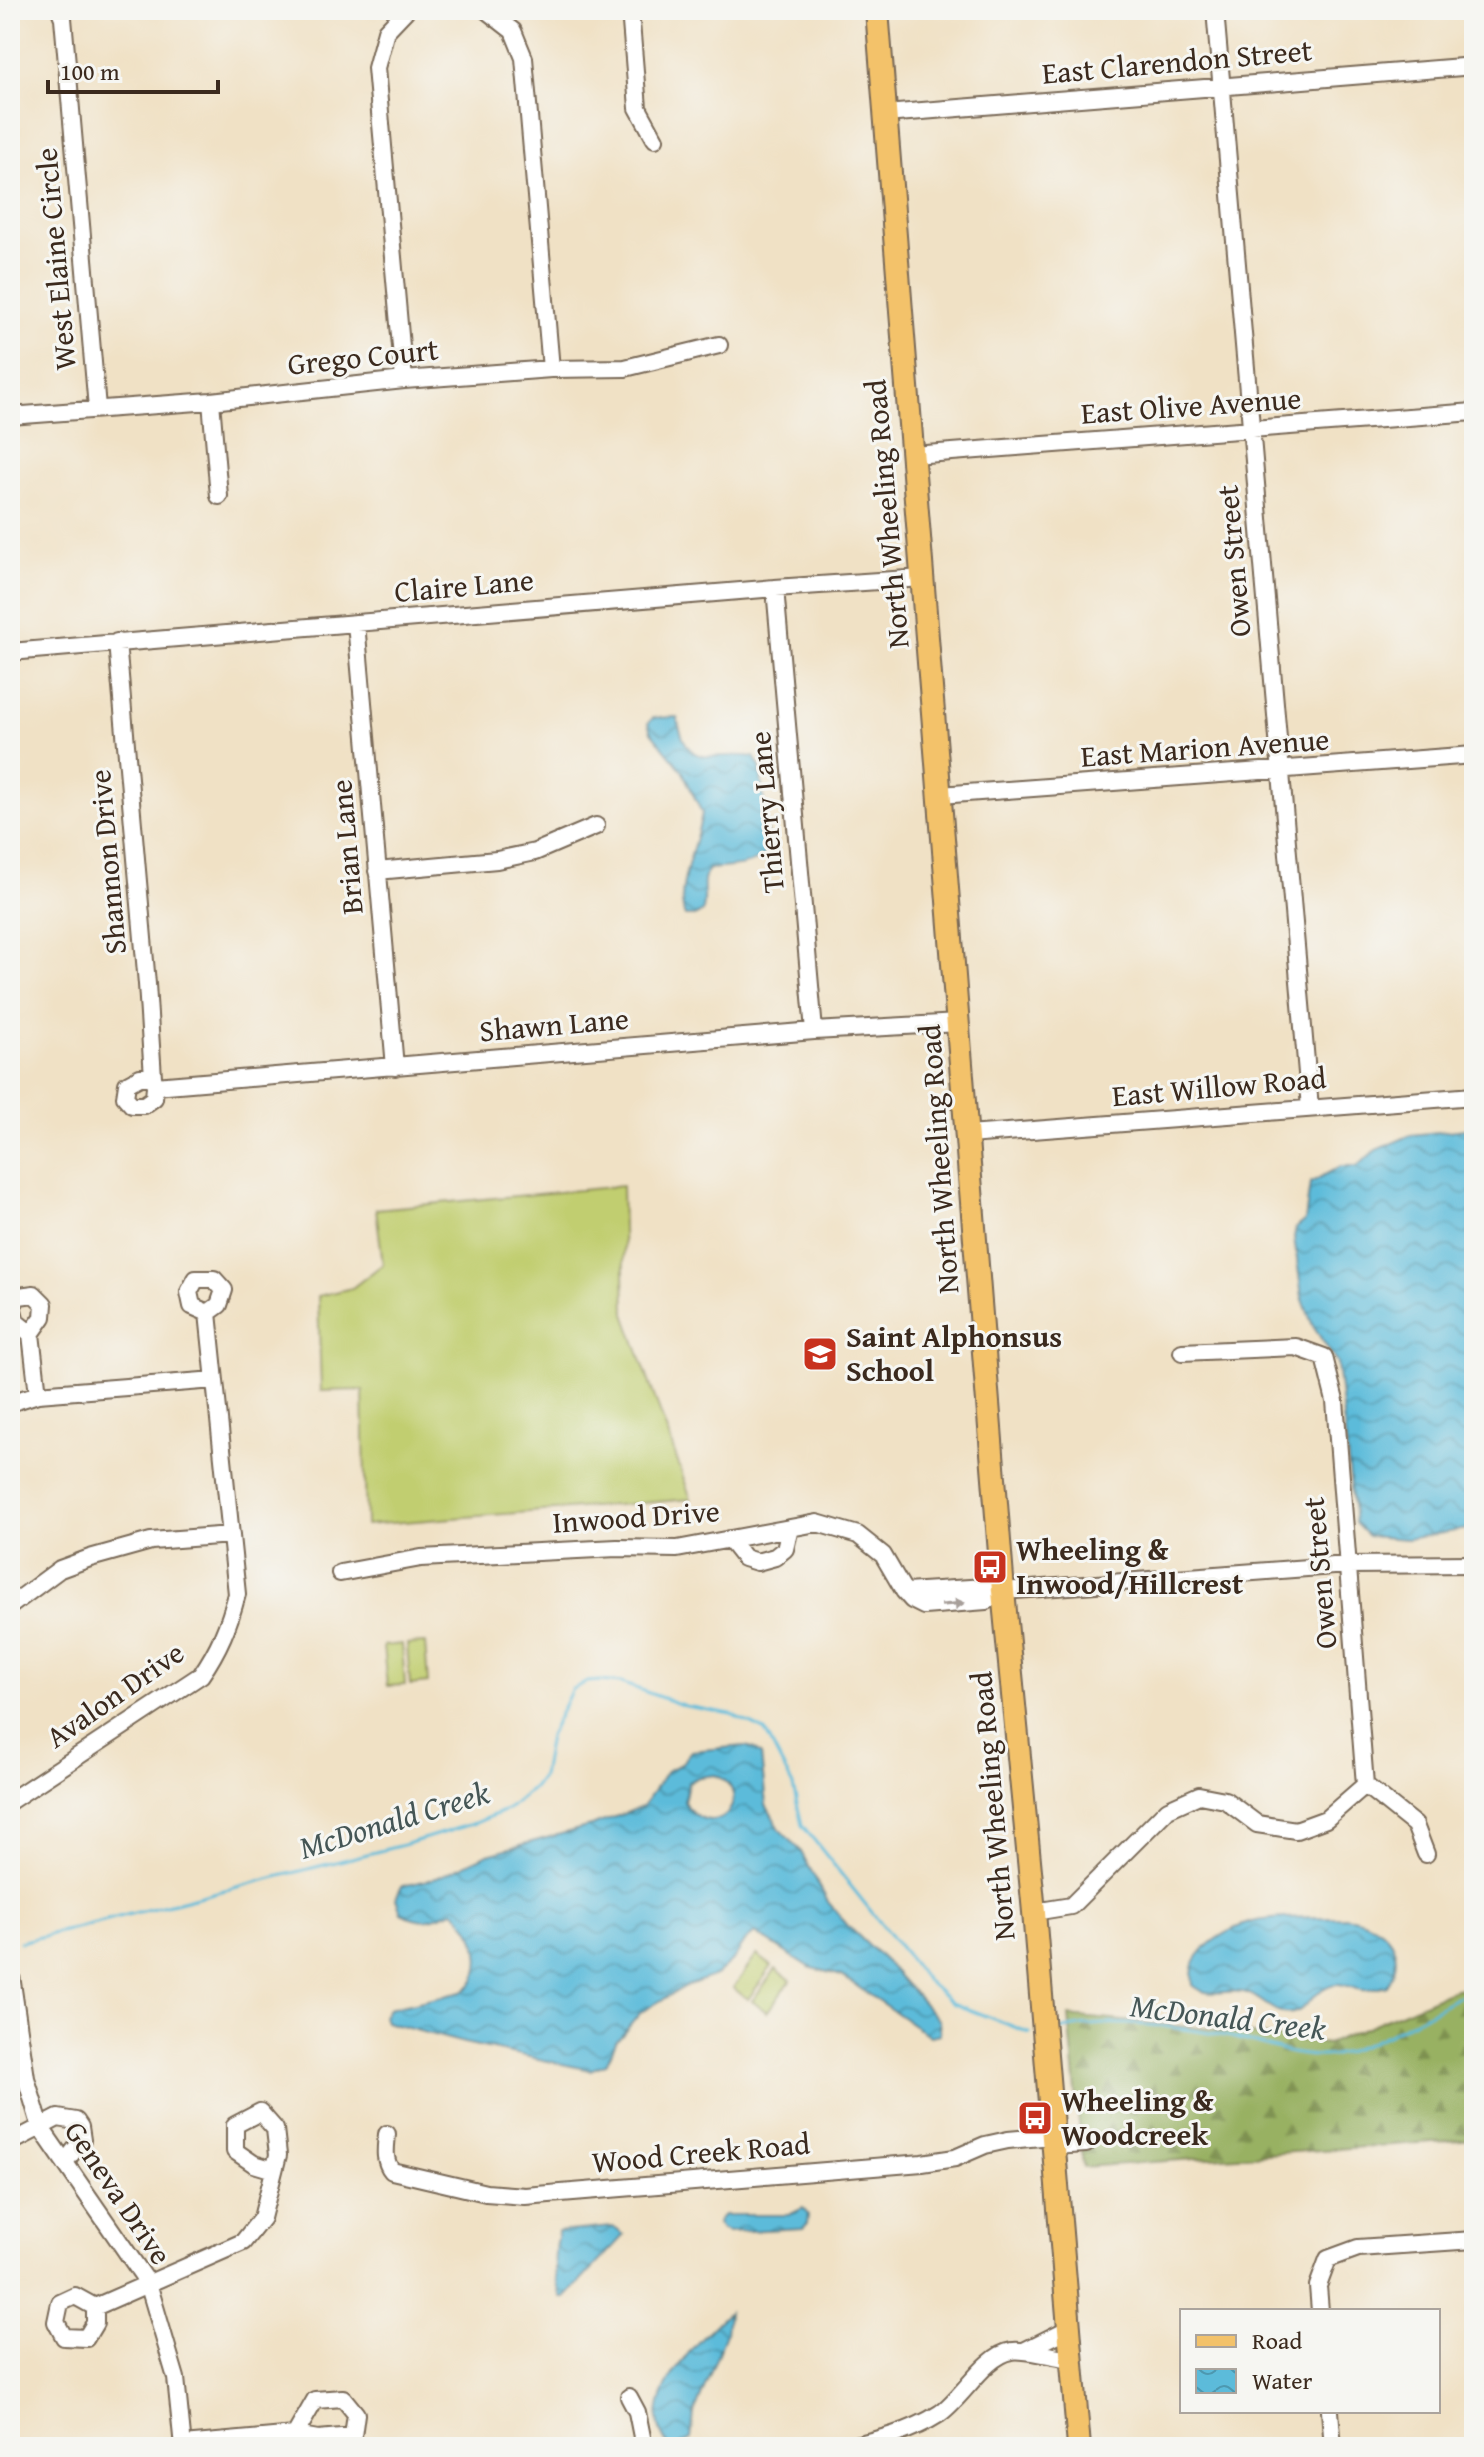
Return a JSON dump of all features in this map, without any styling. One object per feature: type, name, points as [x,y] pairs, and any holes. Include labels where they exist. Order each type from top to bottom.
[{"type":"main road","name":"North Wheeling Road","points":[[877,10],[1003,1591],[1034,1912],[1079,2447]]},
{"type":"street","name":"West Elaine Circle","points":[[60,10],[97,408]]},
{"type":"street","points":[[404,380],[376,68],[386,31],[406,10]]},
{"type":"street","points":[[486,10],[513,31],[524,58],[551,369]]},
{"type":"street","points":[[630,10],[638,108],[655,139]]},
{"type":"street","name":"Owen Street","points":[[1215,10],[1310,1108]]},
{"type":"street","name":"East Clarendon Street","points":[[885,114],[1474,66]]},
{"type":"street","name":"Grego Court","points":[[10,416],[211,401],[404,380],[551,369],[625,368],[719,345]]},
{"type":"street","points":[[211,401],[219,496]]},
{"type":"street","name":"East Olive Avenue","points":[[913,455],[1474,412]]},
{"type":"street","name":"Claire Lane","points":[[10,652],[923,578]]},
{"type":"street","name":"Thierry Lane","points":[[775,588],[814,1031]]},
{"type":"street","name":"Brian Lane","points":[[356,623],[395,1067]]},
{"type":"street","name":"Shannon Drive","points":[[117,642],[154,1082]]},
{"type":"street","name":"East Marion Avenue","points":[[940,795],[1474,755]]},
{"type":"street","points":[[377,871],[497,860],[562,843],[596,826]]},
{"type":"street","name":"Shawn Lane","points":[[154,1082],[395,1067],[814,1031],[959,1023]]},
{"type":"street","name":"East Willow Road","points":[[968,1135],[1474,1096]]},
{"type":"street","name":"Avalon Drive","points":[[10,1801],[201,1675],[218,1650],[229,1623],[237,1594],[208,1313]]},
{"type":"street","points":[[31,1334],[38,1394]]},
{"type":"street","name":"Owen Street","points":[[1182,1352],[1296,1347],[1324,1357],[1335,1401],[1365,1785]]},
{"type":"street","points":[[10,1403],[38,1394],[215,1380]]},
{"type":"street","name":"Inwood Drive","points":[[340,1573],[421,1558],[617,1548],[677,1549],[817,1523],[858,1535],[883,1555],[912,1600],[924,1606],[986,1601],[1003,1591],[1347,1565],[1474,1564]]},
{"type":"street","points":[[729,1539],[744,1558],[757,1562],[775,1557],[785,1549],[790,1528]]},
{"type":"street","points":[[10,1606],[60,1569],[90,1558],[151,1541],[231,1535]]},
{"type":"street","points":[[1034,1912],[1071,1906],[1168,1809],[1199,1795],[1225,1800],[1257,1824],[1296,1830],[1326,1819],[1365,1785],[1415,1825],[1426,1854]]},
{"type":"street","name":"Geneva Drive","points":[[10,1969],[26,2078],[41,2128],[148,2283],[176,2378],[183,2446]]},
{"type":"street","points":[[95,2307],[243,2242],[262,2218],[278,2155],[275,2129],[260,2112],[235,2125],[235,2151],[254,2164],[274,2170]]},
{"type":"street","points":[[10,2143],[58,2118],[76,2121],[82,2140],[66,2161]]},
{"type":"street","name":"Wood Creek Road","points":[[387,2134],[387,2164],[392,2171],[505,2196],[922,2163],[955,2158],[985,2145],[1008,2140],[1053,2141]]},
{"type":"street","points":[[1053,2141],[1086,2144]]},
{"type":"street","points":[[1320,2309],[1318,2286],[1328,2259],[1358,2248],[1474,2240]]},
{"type":"street","points":[[846,2447],[912,2428],[939,2414],[991,2361],[1010,2351],[1024,2351],[1070,2328]]},
{"type":"street","points":[[1024,2351],[1032,2355],[1072,2360]]},
{"type":"street","points":[[629,2397],[637,2412],[644,2447]]},
{"type":"street","points":[[183,2446],[295,2435],[318,2439],[353,2436],[356,2414],[343,2398],[315,2400],[295,2435]]},
{"type":"street","points":[[1330,2413],[1333,2447]]},
{"type":"green space","points":[[622,1186],[625,1314],[691,1499],[366,1525],[363,1390],[321,1391],[318,1296],[352,1288],[383,1264],[376,1209]]},
{"type":"green space","points":[[425,1643],[428,1683],[410,1685],[407,1644]]},
{"type":"green space","points":[[402,1644],[405,1685],[387,1686],[383,1646]]},
{"type":"green space","points":[[757,1955],[772,1966],[748,1999],[733,1988]]},
{"type":"green space","points":[[776,1969],[791,1980],[767,2012],[752,2001]]},
{"type":"green space","points":[[1474,1987],[1474,2139],[1083,2167],[1069,2016],[1221,2030],[1327,2044],[1456,1989]]},
{"type":"water","points":[[677,717],[688,747],[695,753],[754,757],[760,767],[769,850],[749,863],[708,869],[704,880],[704,907],[694,916],[685,916],[682,893],[702,813],[682,770],[651,732],[648,723],[653,718]]},
{"type":"water","points":[[1474,1128],[1474,1528],[1407,1539],[1368,1536],[1355,1523],[1337,1363],[1313,1326],[1302,1297],[1294,1237],[1296,1228],[1305,1221],[1310,1183],[1341,1166],[1357,1166],[1376,1150],[1411,1135]]},
{"type":"water","points":[[745,1746],[761,1755],[766,1805],[781,1831],[800,1850],[828,1902],[939,2021],[940,2034],[930,2036],[842,1976],[809,1967],[755,1933],[716,1975],[686,1986],[641,2012],[616,2042],[606,2064],[590,2070],[464,2043],[385,2022],[383,2016],[388,2009],[462,1992],[477,1974],[479,1962],[469,1927],[453,1911],[427,1920],[401,1913],[396,1898],[402,1886],[437,1878],[488,1854],[594,1825],[642,1807],[668,1770],[681,1764],[691,1751]],"holes":[[[715,1775],[728,1784],[733,1794],[732,1804],[719,1819],[708,1820],[696,1815],[684,1802],[688,1782],[699,1777]]]},
{"type":"water","points":[[1345,1917],[1371,1925],[1389,1939],[1396,1960],[1387,1986],[1365,1990],[1341,1984],[1331,1985],[1298,2011],[1284,2013],[1247,1993],[1213,1993],[1193,1986],[1193,1967],[1198,1956],[1209,1944],[1233,1929],[1268,1919]]},
{"type":"water","points":[[803,2208],[808,2215],[803,2228],[728,2232],[717,2225],[723,2215],[789,2215]]},
{"type":"water","points":[[613,2227],[624,2235],[565,2298],[561,2298],[555,2266],[558,2232]]},
{"type":"water","points":[[728,2312],[726,2333],[694,2414],[691,2439],[670,2447],[660,2430],[658,2412],[663,2393],[686,2356]]},
{"type":"waterway","name":"McDonald Creek","points":[[20,1942],[403,1845],[475,1823],[508,1809],[542,1776],[549,1736],[572,1689],[587,1682],[600,1681],[621,1683],[685,1706],[731,1714],[765,1731],[793,1786],[802,1825],[926,1980],[952,2003],[1030,2033]]},
{"type":"waterway","name":"McDonald Creek","points":[[1060,2030],[1100,2024],[1145,2025],[1231,2037],[1294,2053],[1333,2055],[1382,2037],[1474,1991]]},
{"type":"place","name":"Saint Alphonsus School","points":[[820,1354]]},
{"type":"place","name":"Wheeling & Inwood/Hillcrest","points":[[990,1567]]},
{"type":"place","name":"Wheeling & Woodcreek","points":[[1035,2118]]}]
